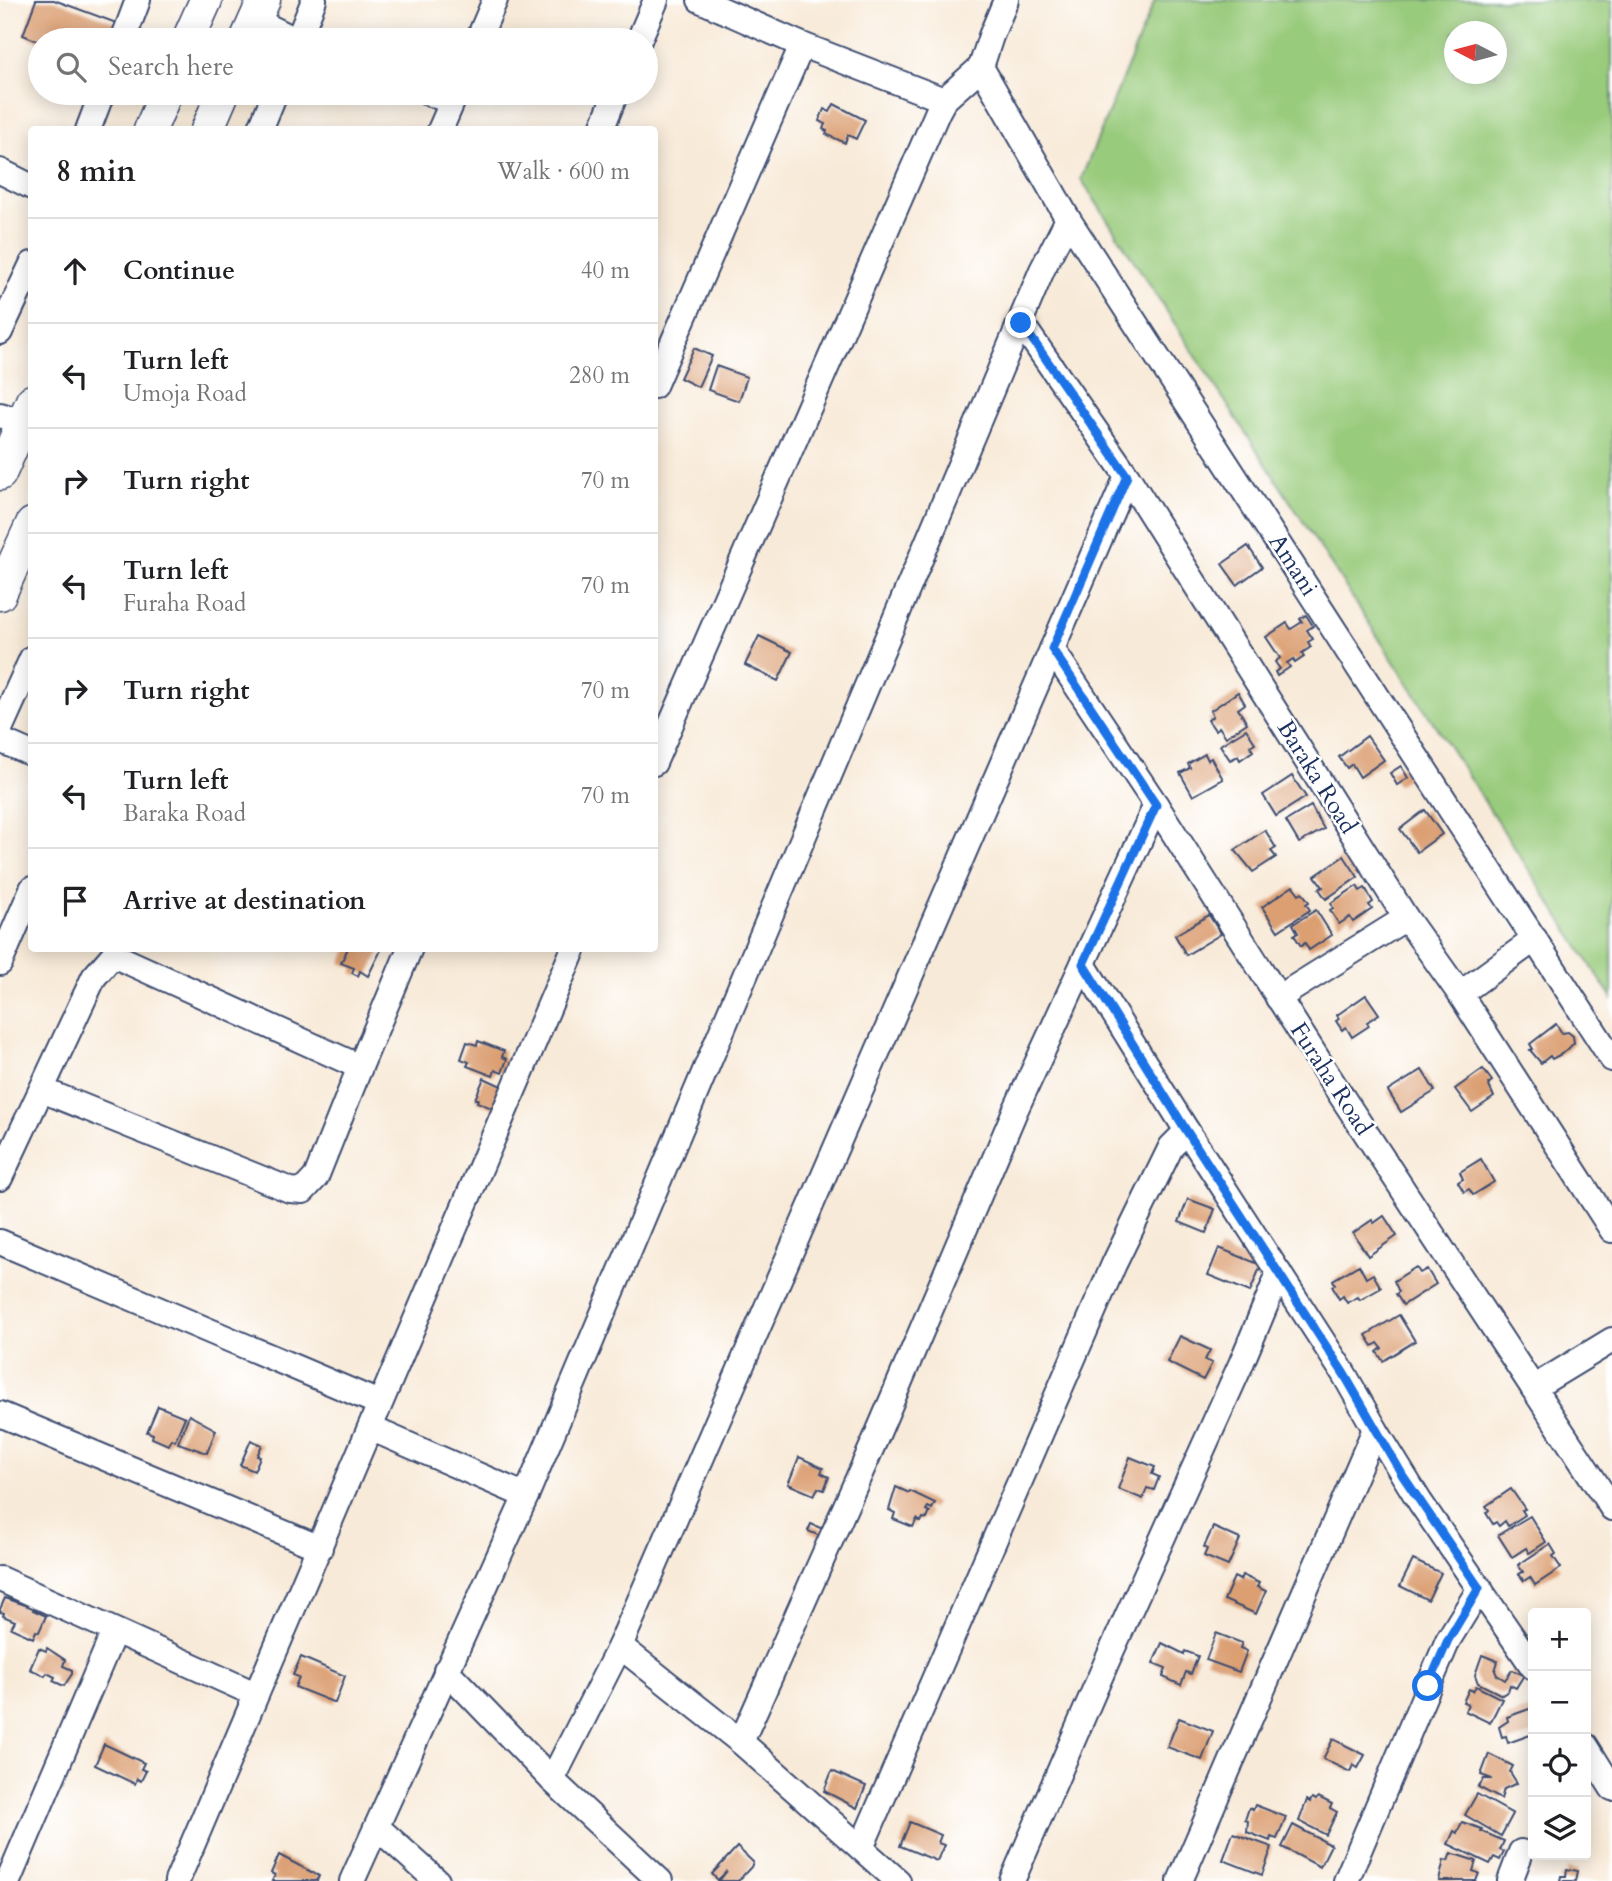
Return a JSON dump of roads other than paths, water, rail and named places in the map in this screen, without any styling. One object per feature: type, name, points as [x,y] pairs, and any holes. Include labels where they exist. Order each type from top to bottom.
[{"type":"main road","points":[[193,28],[206,0]]},
{"type":"main road","points":[[152,126],[161,105]]},
{"type":"main road","points":[[209,126],[218,105]]},
{"type":"main road","points":[[0,474],[18,413]]},
{"type":"main road","points":[[0,594],[28,533]]},
{"type":"street","points":[[127,28],[138,0]]},
{"type":"street","points":[[302,28],[314,0]]},
{"type":"street","points":[[483,28],[495,0]]},
{"type":"street","points":[[644,28],[656,0]]},
{"type":"street","points":[[700,0],[802,45],[944,100]]},
{"type":"street","points":[[658,755],[944,100],[981,67],[1006,0]]},
{"type":"street","points":[[255,20],[272,28]]},
{"type":"street","points":[[658,377],[802,45]]},
{"type":"street","name":"Amani","points":[[981,67],[1068,219],[1612,1059]]},
{"type":"street","points":[[90,126],[97,105]]},
{"type":"street","points":[[262,126],[270,105]]},
{"type":"street","points":[[442,126],[451,105]]},
{"type":"street","points":[[603,126],[612,105]]},
{"type":"street","points":[[0,171],[28,185]]},
{"type":"street","points":[[352,1881],[526,1496],[1041,270],[1068,219]]},
{"type":"street","points":[[0,332],[28,272]]},
{"type":"street","name":"Baraka Road","points":[[1021,323],[1127,476],[1406,918],[1460,994],[1612,1230]]},
{"type":"street","points":[[552,1780],[620,1646],[1127,476]]},
{"type":"street","name":"Furaha Road","points":[[1052,649],[1612,1508]]},
{"type":"street","points":[[0,729],[28,667]]},
{"type":"street","points":[[0,740],[28,752]]},
{"type":"street","points":[[741,1742],[869,1453],[1015,1111],[1156,805]]},
{"type":"street","points":[[0,964],[28,898]]},
{"type":"street","points":[[1278,998],[1406,918]]},
{"type":"street","points":[[1460,994],[1535,939]]},
{"type":"street","points":[[42,1090],[297,1191],[310,1186],[316,1177],[408,952]]},
{"type":"street","points":[[177,1881],[572,952]]},
{"type":"street","points":[[0,1178],[94,977],[113,955],[360,1066]]},
{"type":"street","points":[[1083,964],[1186,1130],[1344,1374],[1420,1502],[1528,1660]]},
{"type":"street","points":[[861,1848],[1114,1264],[1171,1147],[1186,1130]]},
{"type":"street","points":[[0,1242],[379,1403]]},
{"type":"street","points":[[1012,1881],[1279,1273]]},
{"type":"street","points":[[1533,1388],[1612,1340]]},
{"type":"street","points":[[0,1414],[320,1548]]},
{"type":"street","points":[[370,1428],[526,1496]]},
{"type":"street","points":[[1180,1881],[1375,1429]]},
{"type":"street","points":[[0,1579],[256,1694]]},
{"type":"street","points":[[1346,1881],[1448,1640],[1479,1588]]},
{"type":"street","points":[[8,1881],[114,1632]]},
{"type":"street","points":[[620,1646],[741,1742],[898,1881]]},
{"type":"street","points":[[446,1670],[552,1780],[660,1881]]},
{"type":"street","points":[[1591,1754],[1612,1788]]},
{"type":"street","points":[[377,1827],[437,1881]]},
{"type":"street","points":[[1510,1881],[1521,1852]]}]
